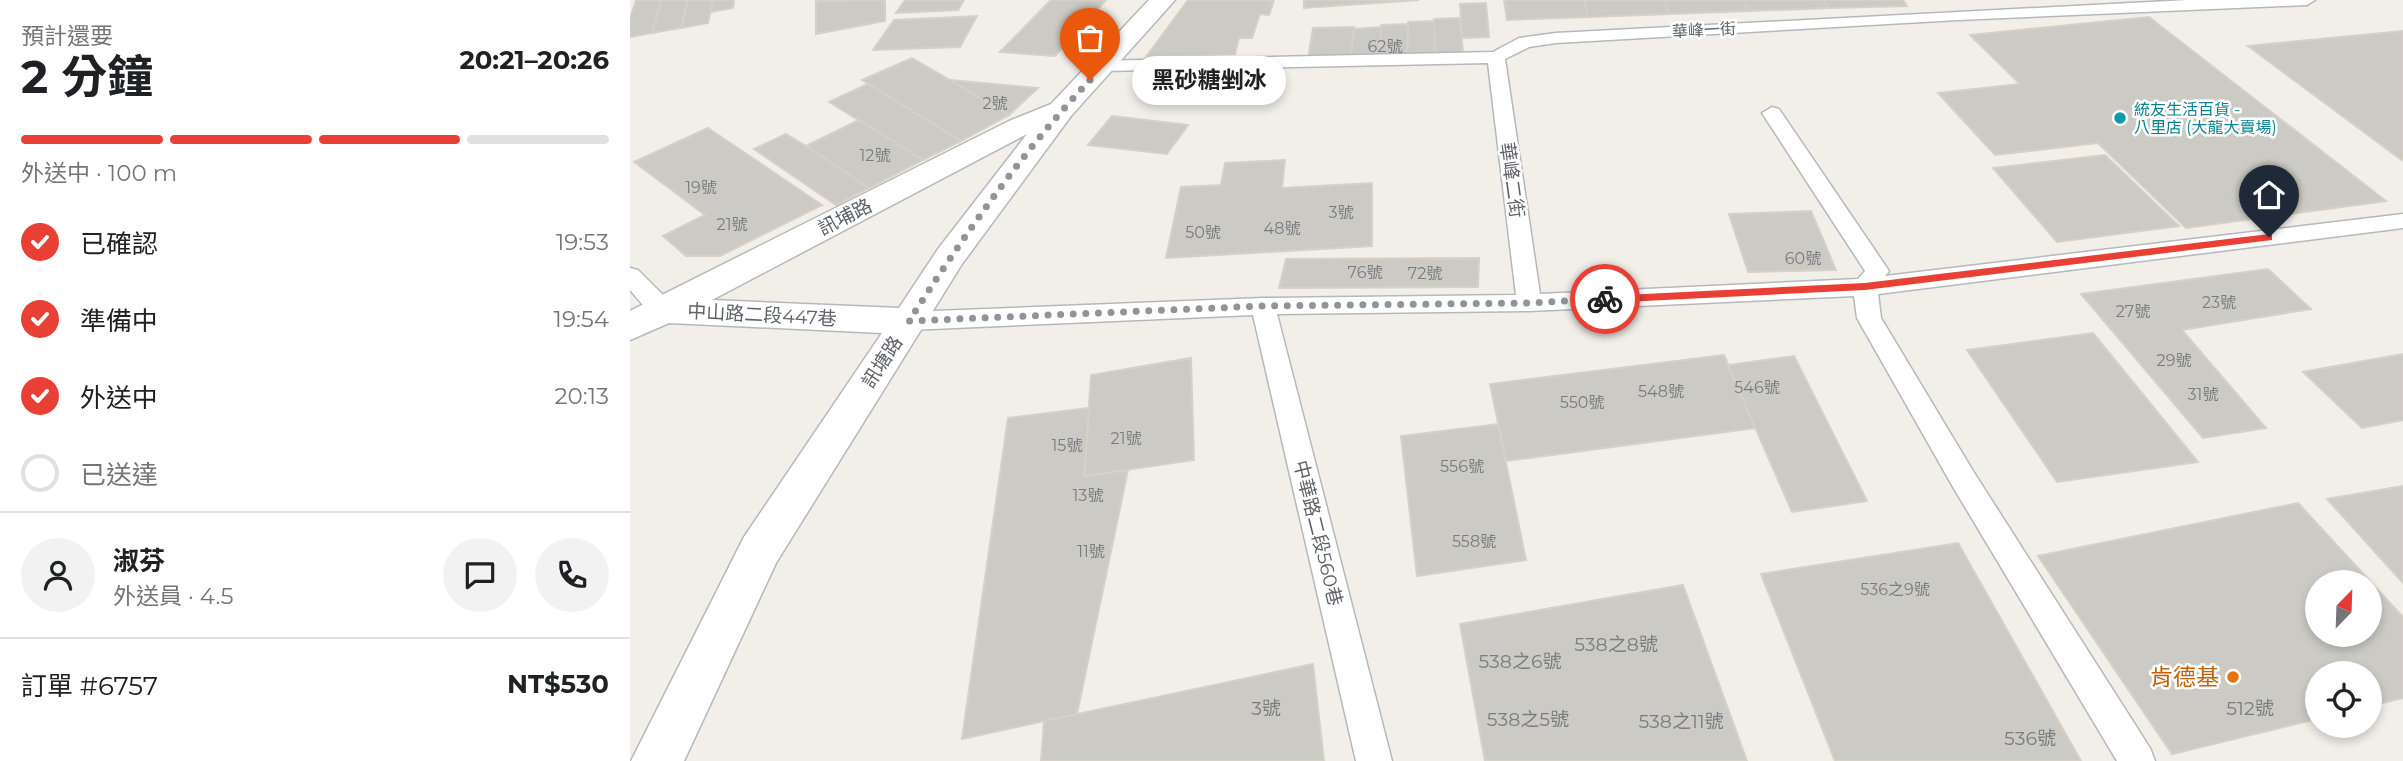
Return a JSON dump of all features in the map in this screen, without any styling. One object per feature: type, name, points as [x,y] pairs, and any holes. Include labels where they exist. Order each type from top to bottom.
[{"type":"street","name":"訊塘路","points":[[657,761],[760,551],[950,257],[1061,110],[1163,0]]},
{"type":"street","name":"訊埔路","points":[[630,327],[1019,127],[1061,110]]},
{"type":"street","name":"中山路二段447巷","points":[[663,310],[909,321]]},
{"type":"lane","name":"華峰一街","points":[[1104,65],[1496,57],[1525,42],[1556,38],[1958,15],[2307,0]]},
{"type":"lane","name":"華峰二街","points":[[1496,57],[1528,303]]},
{"type":"lane","points":[[1772,113],[1877,271],[1865,286],[1869,318],[1963,479],[2137,761]]},
{"type":"lane","points":[[909,321],[1263,306],[1528,303],[1865,286],[2403,221]]},
{"type":"lane","name":"中山路二段447巷","points":[[630,276],[663,310]]},
{"type":"lane","name":"中華路二段560巷","points":[[1263,306],[1374,761]]},
{"type":"building","points":[[636,0],[661,0],[652,33],[630,37],[630,19]]},
{"type":"building","points":[[661,0],[688,0],[681,28],[652,33]]},
{"type":"building","points":[[688,0],[713,0],[708,23],[681,28]]},
{"type":"building","points":[[713,0],[734,0],[733,8],[711,12]]},
{"type":"building","points":[[885,0],[885,21],[816,34],[816,1]]},
{"type":"building","points":[[905,0],[964,0],[958,10],[896,13]]},
{"type":"building","points":[[1051,0],[1106,0],[1055,56],[1000,52]]},
{"type":"building","points":[[1188,0],[1274,0],[1269,15],[1260,14],[1252,38],[1239,38],[1235,54],[1146,57]]},
{"type":"building","points":[[1304,0],[1419,0],[1304,8]]},
{"type":"building","points":[[1504,0],[1584,0],[1588,17],[1507,20]]},
{"type":"building","points":[[1584,0],[1664,0],[1669,14],[1588,17]]},
{"type":"building","points":[[1664,0],[1743,0],[1749,11],[1669,14]]},
{"type":"building","points":[[1743,0],[1824,0],[1829,8],[1749,11]]},
{"type":"building","points":[[1824,0],[1903,0],[1907,6],[1829,8]]},
{"type":"building","points":[[1486,3],[1489,37],[1462,38],[1460,4]]},
{"type":"building","points":[[977,16],[960,47],[873,50],[894,20]]},
{"type":"building","name":"統友生活百貨 - 八里店 (大龍大賣場)","points":[[2149,17],[2386,201],[2186,228],[2098,143],[1995,155],[1938,93],[2020,84],[1970,35]]},
{"type":"building","points":[[1460,18],[1463,54],[1435,55],[1434,19]]},
{"type":"building","points":[[1434,21],[1435,55],[1407,56],[1408,22]]},
{"type":"building","points":[[1408,24],[1407,56],[1380,57],[1381,25]]},
{"type":"building","points":[[1354,27],[1351,57],[1308,59],[1313,28]]},
{"type":"building","points":[[1381,27],[1380,57],[1351,57],[1354,29]]},
{"type":"building","points":[[2403,31],[2403,161],[2248,46]]},
{"type":"building","points":[[912,58],[1009,115],[961,141],[862,80]]},
{"type":"building","points":[[950,80],[1038,88],[1009,115]]},
{"type":"building","points":[[868,84],[961,141],[923,160],[829,102]]},
{"type":"building","points":[[1112,116],[1188,125],[1167,154],[1088,145]]},
{"type":"building","points":[[859,120],[923,160],[869,188],[806,146]]},
{"type":"building","points":[[708,128],[822,205],[720,256],[686,256],[663,236],[705,215],[634,162]]},
{"type":"building","points":[[786,134],[869,188],[836,205],[754,149]]},
{"type":"building","points":[[2105,155],[2179,226],[2057,242],[1993,168]]},
{"type":"building","points":[[1285,160],[1282,188],[1372,183],[1372,246],[1166,258],[1181,187],[1221,185],[1225,163]]},
{"type":"building","points":[[1811,211],[1836,270],[1748,272],[1729,214]]},
{"type":"building","points":[[1479,258],[1478,287],[1279,288],[1286,259]]},
{"type":"building","points":[[2268,269],[2311,309],[2182,330],[2266,428],[2203,438],[2081,294]]},
{"type":"building","points":[[2093,333],[2198,462],[2057,482],[1967,350]]},
{"type":"building","points":[[2403,354],[2403,420],[2362,428],[2303,372]]},
{"type":"building","points":[[1724,355],[1756,428],[1506,461],[1490,384]]},
{"type":"building","points":[[1794,356],[1867,501],[1792,512],[1728,365]]},
{"type":"building","points":[[1191,358],[1194,460],[1084,476],[1091,375]]},
{"type":"building","points":[[1089,408],[1084,476],[1128,470],[1077,714],[962,739],[1008,418]]},
{"type":"building","points":[[1498,424],[1526,560],[1417,576],[1401,436]]},
{"type":"building","points":[[2403,486],[2403,583],[2327,499]]},
{"type":"building","points":[[2298,503],[2360,570],[2305,570],[2305,648],[2382,648],[2382,594],[2403,617],[2403,698],[2382,703],[2382,661],[2305,661],[2305,722],[2172,754],[2038,556]]},
{"type":"building","points":[[1958,543],[2081,761],[1835,761],[1761,574]]},
{"type":"building","points":[[1683,585],[1747,761],[1485,761],[1460,624]]},
{"type":"building","points":[[1313,664],[1324,761],[1041,761],[1044,721]]},
{"type":"way so far","points":[[1090,80],[1061,110],[950,257],[909,321],[1263,306],[1528,303],[1605,299]]},
{"type":"place","name":"黑砂糖剉冰","points":[[1090,80]]},
{"type":"place","name":"統友生活百貨 - 八里店 (大龍大賣場)","points":[[2120,118]]},
{"type":"place","name":"肯德基","points":[[2233,677]]},
{"type":"route","points":[[1605,299],[1865,286],[2269,237]]}]
